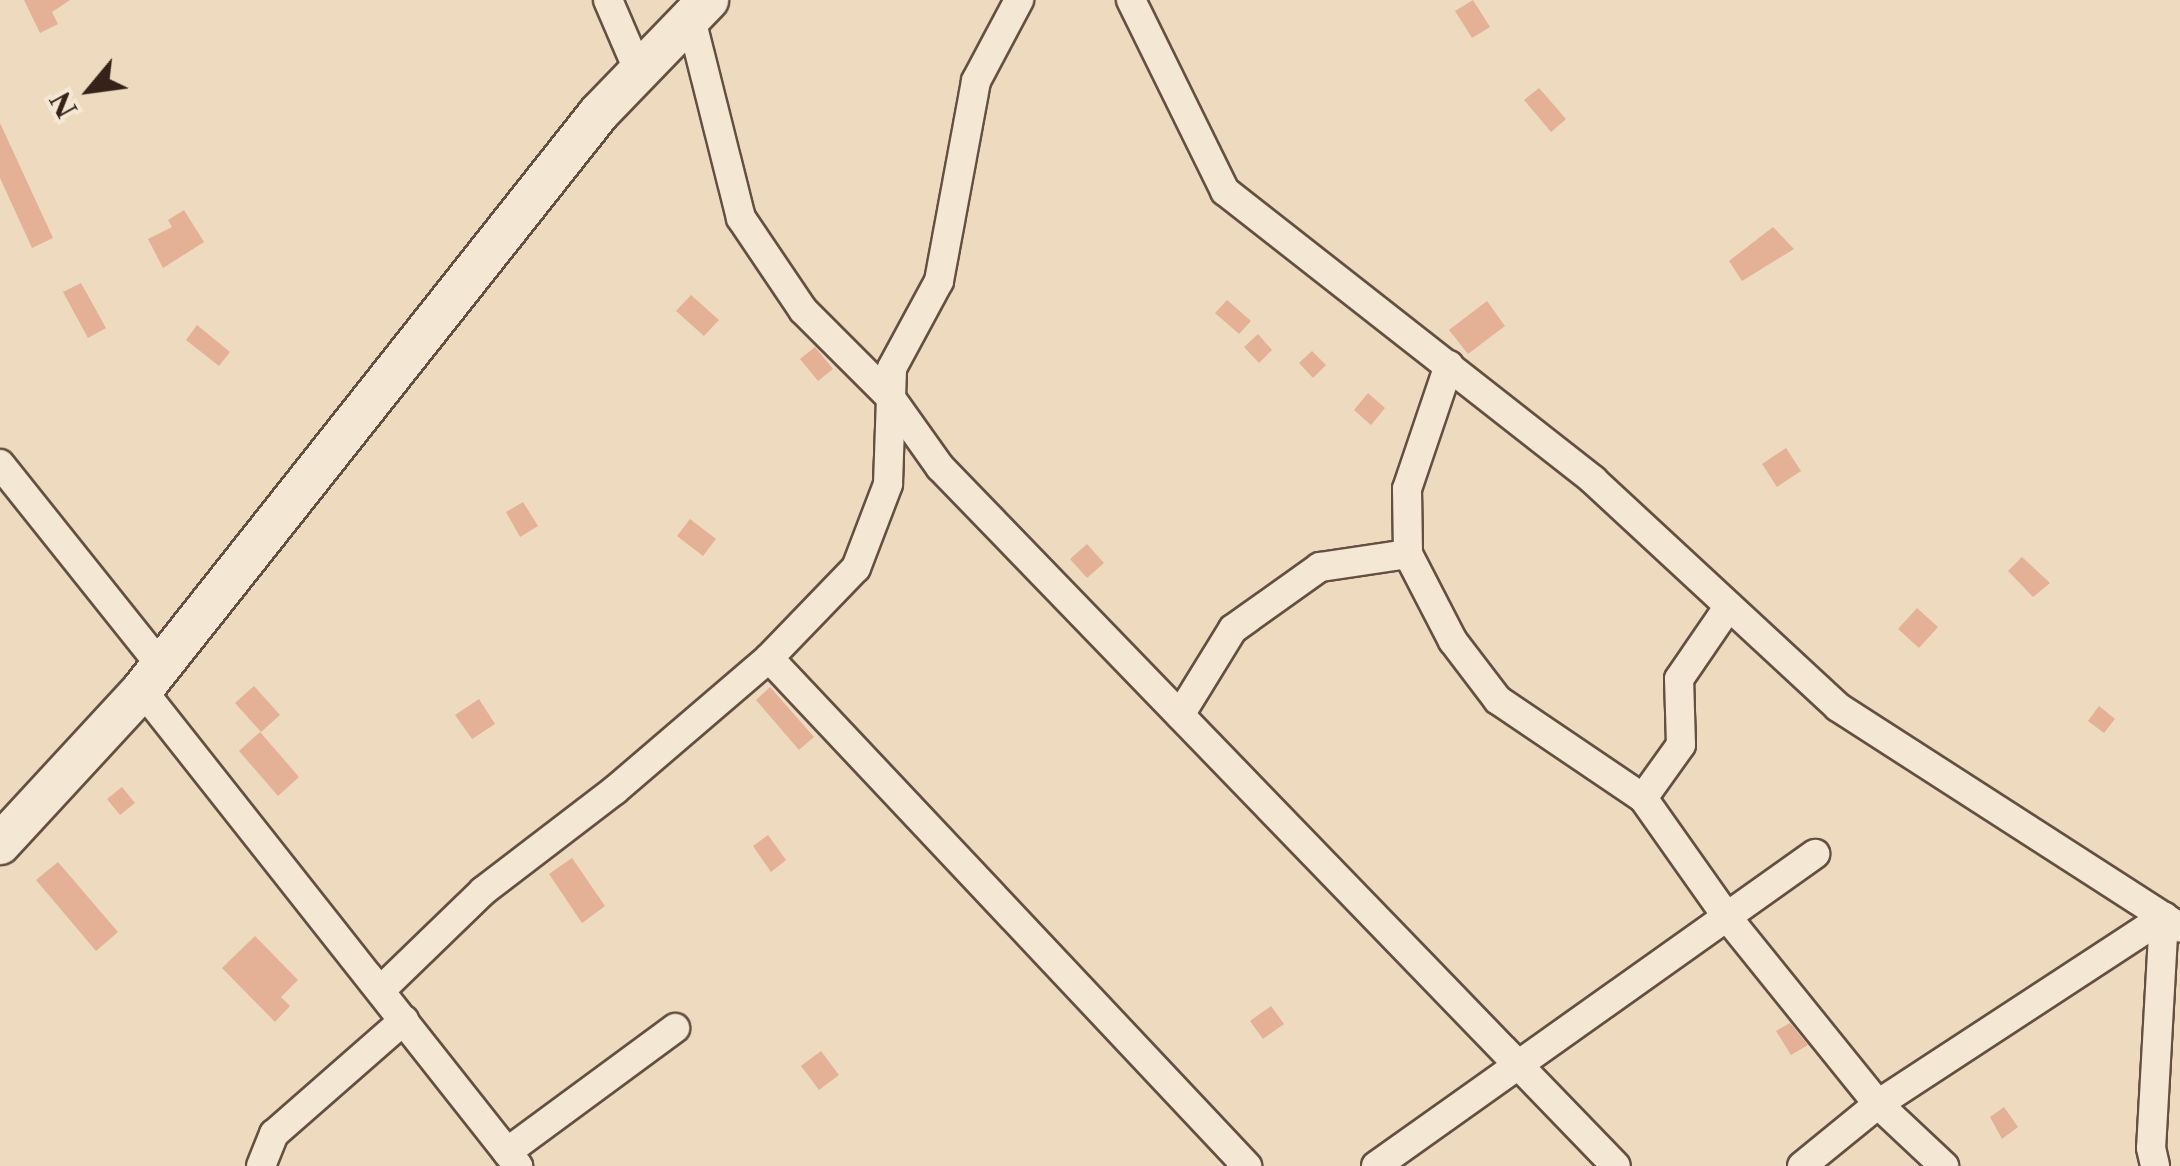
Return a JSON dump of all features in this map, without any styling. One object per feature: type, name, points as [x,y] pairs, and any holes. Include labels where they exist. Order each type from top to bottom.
[{"type":"street","points":[[608,0],[639,72]]},
{"type":"street","points":[[381,990],[483,891],[615,790],[769,658],[856,568],[888,484],[892,368],[938,281],[976,81],[1019,0]]},
{"type":"street","points":[[1131,0],[1225,190],[1593,480],[1838,707],[2175,912]]},
{"type":"street","points":[[0,844],[150,677],[599,113],[699,9]]},
{"type":"street","points":[[699,9],[741,218],[803,310],[891,398],[940,468],[1616,1166]]},
{"type":"street","points":[[1449,365],[1407,489],[1408,554],[1454,641],[1498,700],[1643,798],[1726,917],[1878,1104],[1944,1166]]},
{"type":"street","points":[[0,464],[150,677],[381,990],[513,1159],[674,1028]]},
{"type":"street","points":[[1180,715],[1234,630],[1320,568],[1408,554]]},
{"type":"street","points":[[1643,798],[1681,745],[1679,679],[1729,606]]},
{"type":"street","points":[[769,658],[1247,1166]]},
{"type":"street","points":[[1376,1166],[1815,854]]},
{"type":"street","points":[[1802,1166],[1878,1104],[2175,912]]},
{"type":"street","points":[[2155,1166],[2152,1148],[2175,912]]},
{"type":"street","points":[[261,1166],[274,1134],[404,1020]]},
{"type":"building","points":[[24,0],[70,0],[52,12],[58,24],[40,33]]},
{"type":"building","points":[[1473,0],[1490,27],[1472,38],[1455,11]]},
{"type":"building","points":[[1539,88],[1566,119],[1551,132],[1524,100]]},
{"type":"building","points":[[0,123],[53,238],[32,248],[0,178]]},
{"type":"building","points":[[184,210],[204,242],[163,268],[148,239],[172,227],[168,220]]},
{"type":"building","points":[[1773,227],[1794,249],[1742,281],[1729,261]]},
{"type":"building","points":[[81,283],[106,328],[88,338],[63,292]]},
{"type":"building","points":[[691,295],[719,320],[704,336],[676,311]]},
{"type":"building","points":[[1227,300],[1251,321],[1239,334],[1215,313]]},
{"type":"building","points":[[1487,301],[1505,326],[1468,354],[1449,330]]},
{"type":"building","points":[[197,325],[230,352],[219,366],[186,340]]},
{"type":"building","points":[[1258,334],[1272,350],[1259,363],[1244,347]]},
{"type":"building","points":[[815,347],[833,369],[818,381],[800,359]]},
{"type":"building","points":[[1312,351],[1326,365],[1313,378],[1299,363]]},
{"type":"building","points":[[1368,393],[1385,408],[1371,425],[1354,410]]},
{"type":"building","points":[[1786,448],[1801,471],[1777,487],[1762,464]]},
{"type":"building","points":[[523,502],[538,526],[520,537],[506,512]]},
{"type":"building","points":[[690,519],[716,539],[703,556],[677,536]]},
{"type":"building","points":[[1087,544],[1104,563],[1087,578],[1070,559]]},
{"type":"building","points":[[2022,557],[2050,583],[2033,597],[2008,571]]},
{"type":"building","points":[[1917,608],[1938,627],[1919,648],[1898,629]]},
{"type":"building","points":[[254,686],[280,715],[261,732],[235,703]]},
{"type":"building","points":[[770,687],[814,737],[799,750],[756,700]]},
{"type":"building","points":[[479,699],[495,724],[472,739],[455,715]]},
{"type":"building","points":[[2099,706],[2115,719],[2104,733],[2088,721]]},
{"type":"building","points":[[260,732],[299,777],[278,796],[239,751]]},
{"type":"building","points":[[122,787],[135,803],[120,815],[107,799]]},
{"type":"building","points":[[768,835],[786,860],[771,872],[753,846]]},
{"type":"building","points":[[572,858],[605,906],[582,923],[549,874]]},
{"type":"building","points":[[58,862],[118,932],[96,951],[36,880]]},
{"type":"building","points":[[255,936],[298,980],[281,997],[290,1006],[275,1022],[222,968]]},
{"type":"building","points":[[1271,1006],[1284,1024],[1263,1039],[1250,1021]]},
{"type":"building","points":[[1790,1023],[1808,1045],[1791,1055],[1776,1031]]},
{"type":"building","points":[[821,1051],[839,1075],[819,1090],[801,1066]]},
{"type":"building","points":[[2004,1107],[2018,1127],[2002,1139],[1990,1117]]}]
